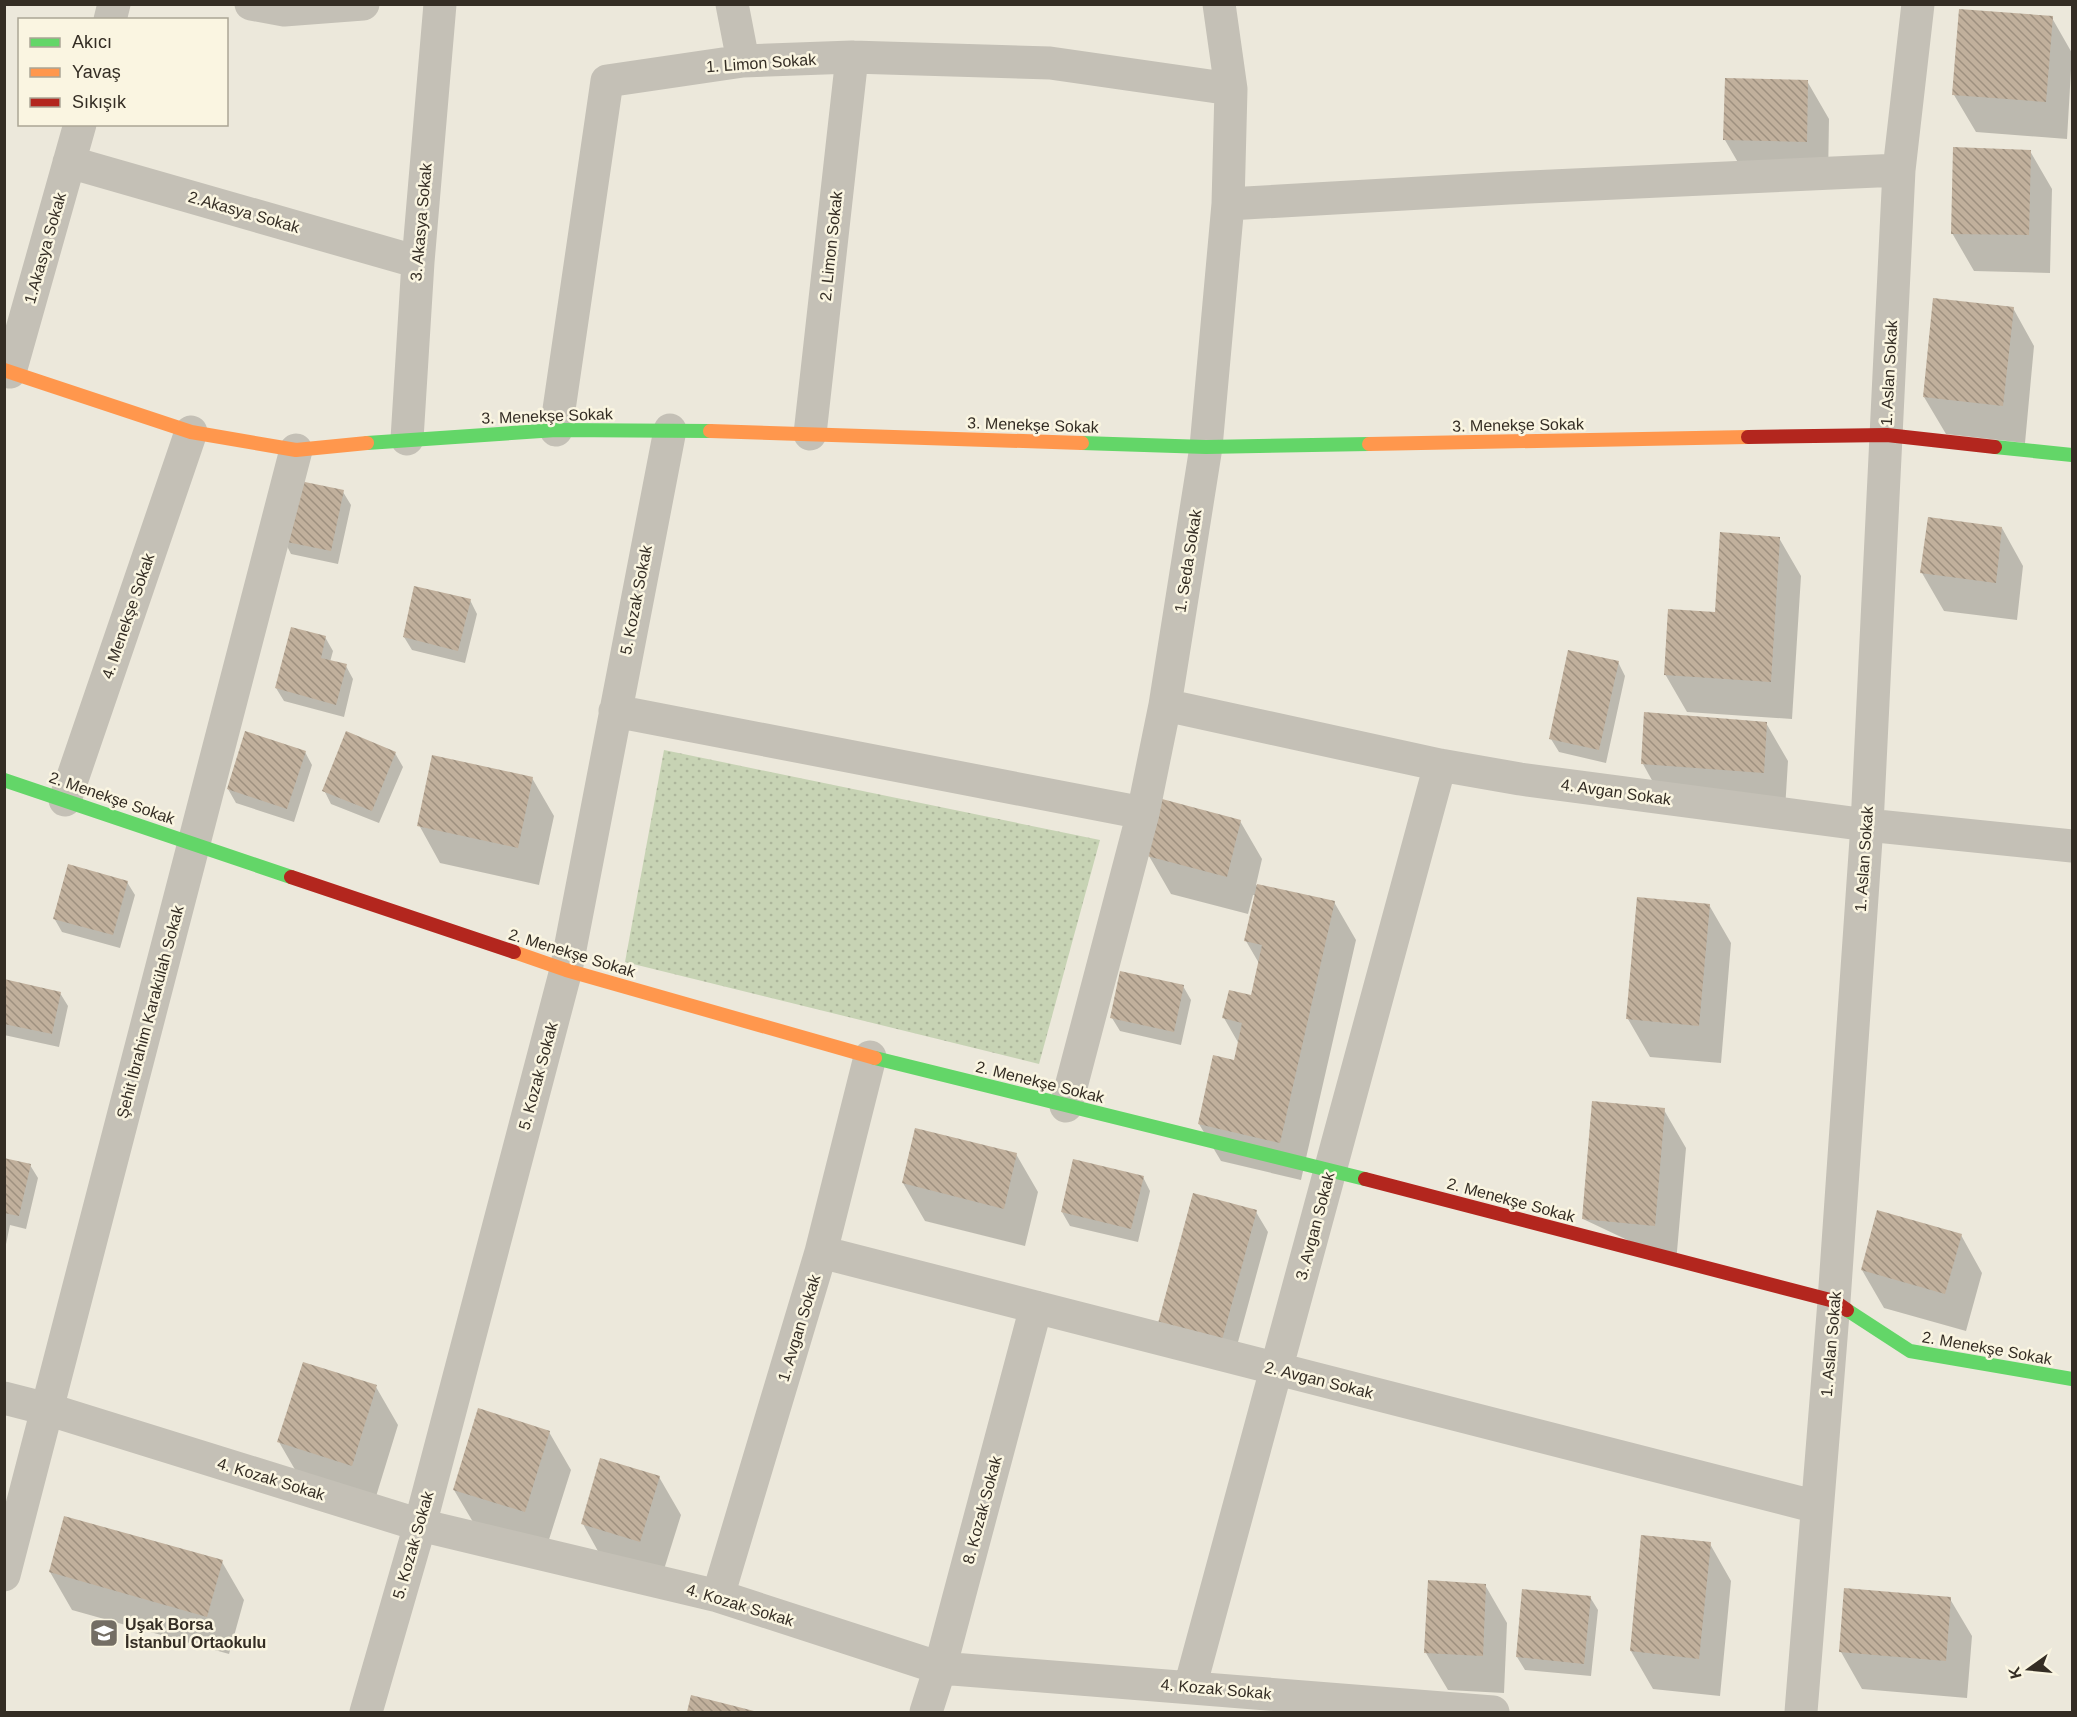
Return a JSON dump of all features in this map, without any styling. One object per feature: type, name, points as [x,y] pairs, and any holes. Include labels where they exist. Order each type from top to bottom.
[{"type":"street","points":[[251,4],[284,10],[363,4]]},
{"type":"street","name":"3. Akasya Sokak","points":[[407,440],[418,262],[440,4]]},
{"type":"street","points":[[732,4],[743,61]]},
{"type":"street","name":"1. Seda Sokak","points":[[1066,1106],[1143,813],[1165,705],[1206,447],[1228,204],[1231,89],[1220,4]]},
{"type":"street","name":"1. Aslan Sokak","points":[[1801,1713],[1834,1301],[1867,825],[1899,170],[1918,4]]},
{"type":"street","name":"1. Limon Sokak","points":[[556,430],[607,81],[743,61],[852,57],[1050,63],[1231,89]]},
{"type":"street","name":"2. Limon Sokak","points":[[810,434],[852,57]]},
{"type":"street","name":"1.Akasya Sokak","points":[[8,371],[79,126]]},
{"type":"street","name":"2.Akasya Sokak","points":[[69,162],[418,262]]},
{"type":"street","points":[[1228,204],[1899,170]]},
{"type":"street","name":"3. Menekşe Sokak","points":[[8,371],[191,432],[296,450],[556,430],[670,430],[1206,447],[1887,435],[2073,455]]},
{"type":"street","name":"5. Kozak Sokak","points":[[366,1713],[420,1525],[566,970],[670,430]]},
{"type":"street","name":"4. Menekşe Sokak","points":[[65,800],[191,432]]},
{"type":"street","name":"Şehit İbrahim Karakülah Sokak","points":[[4,1575],[296,450]]},
{"type":"street","name":"4. Avgan Sokak","points":[[1165,705],[1440,765],[1531,780],[1867,825],[2073,846]]},
{"type":"street","points":[[615,711],[1143,813]]},
{"type":"street","name":"3. Avgan Sokak","points":[[1191,1687],[1440,765]]},
{"type":"street","name":"2. Menekşe Sokak","points":[[4,780],[566,970],[870,1057],[1330,1170],[1834,1301],[1910,1351],[2073,1379]]},
{"type":"street","name":"1. Avgan Sokak","points":[[718,1596],[821,1252],[870,1057]]},
{"type":"street","name":"2. Avgan Sokak","points":[[821,1252],[1818,1507]]},
{"type":"street","name":"8. Kozak Sokak","points":[[926,1713],[1036,1307]]},
{"type":"street","name":"4. Kozak Sokak","points":[[4,1398],[47,1409],[420,1525],[718,1596],[940,1668],[1493,1713]]},
{"type":"green space","points":[[664,750],[1100,840],[1039,1064],[625,962]]},
{"type":"building","points":[[1959,9],[2053,16],[2046,102],[1952,95]]},
{"type":"building","points":[[1725,78],[1808,80],[1807,142],[1723,140]]},
{"type":"building","points":[[1953,147],[2031,150],[2029,235],[1951,234]]},
{"type":"building","points":[[1933,298],[2014,307],[2003,406],[1923,397]]},
{"type":"building","points":[[295,480],[344,490],[331,551],[282,541]]},
{"type":"building","points":[[1928,517],[2002,527],[1996,583],[1920,573]]},
{"type":"building","points":[[1720,532],[1780,537],[1771,682],[1664,675],[1668,609],[1715,612]]},
{"type":"building","points":[[414,586],[471,599],[458,651],[403,637]]},
{"type":"building","points":[[291,627],[326,636],[321,658],[347,664],[336,705],[275,688]]},
{"type":"building","points":[[1568,650],[1619,661],[1599,750],[1549,739]]},
{"type":"building","points":[[1644,712],[1767,722],[1764,773],[1641,764]]},
{"type":"building","points":[[245,731],[306,751],[287,809],[227,789]]},
{"type":"building","points":[[346,731],[396,752],[372,811],[322,791]]},
{"type":"building","points":[[432,755],[533,777],[518,848],[417,826]]},
{"type":"building","points":[[1162,799],[1241,820],[1227,877],[1147,856]]},
{"type":"building","points":[[68,864],[128,881],[113,935],[53,919]]},
{"type":"building","points":[[1257,884],[1335,901],[1280,1143],[1198,1124],[1213,1055],[1234,1060],[1242,1023],[1222,1018],[1229,990],[1251,995],[1262,945],[1244,941]]},
{"type":"building","points":[[1637,897],[1710,904],[1699,1026],[1626,1019]]},
{"type":"building","points":[[1120,971],[1184,985],[1174,1032],[1110,1018]]},
{"type":"building","points":[[4,979],[61,992],[52,1034],[4,1024]]},
{"type":"building","points":[[1592,1101],[1665,1108],[1655,1226],[1582,1219]]},
{"type":"building","points":[[915,1128],[1017,1153],[1004,1209],[902,1183]]},
{"type":"building","points":[[4,1158],[31,1164],[19,1216],[4,1213]]},
{"type":"building","points":[[1073,1159],[1144,1176],[1131,1229],[1061,1212]]},
{"type":"building","points":[[1193,1193],[1257,1210],[1221,1344],[1157,1327]]},
{"type":"building","points":[[1877,1210],[1962,1234],[1945,1294],[1861,1270]]},
{"type":"building","points":[[303,1362],[377,1385],[352,1466],[277,1442]]},
{"type":"building","points":[[478,1408],[550,1431],[525,1512],[453,1490]]},
{"type":"building","points":[[600,1458],[660,1476],[640,1542],[581,1524]]},
{"type":"building","points":[[64,1516],[223,1560],[207,1617],[49,1572]]},
{"type":"building","points":[[1641,1535],[1711,1542],[1699,1659],[1630,1651]]},
{"type":"building","points":[[1428,1580],[1486,1584],[1483,1656],[1424,1653]]},
{"type":"building","points":[[1844,1588],[1951,1597],[1946,1661],[1839,1652]]},
{"type":"building","points":[[1522,1589],[1591,1596],[1584,1664],[1516,1657]]},
{"type":"building","points":[[691,1695],[758,1712],[687,1712]]},
{"type":"traffic: fast","points":[[367,443],[556,430],[710,431]]},
{"type":"traffic: fast","points":[[1082,443],[1206,447],[1369,444]]},
{"type":"traffic: fast","points":[[1995,447],[2072,455]]},
{"type":"traffic: fast","points":[[4,780],[291,877]]},
{"type":"traffic: fast","points":[[875,1058],[1365,1179]]},
{"type":"traffic: fast","points":[[1847,1310],[1910,1351],[2072,1379]]},
{"type":"traffic: slow","points":[[4,370],[191,432],[296,450],[367,443]]},
{"type":"traffic: slow","points":[[710,431],[1082,443]]},
{"type":"traffic: slow","points":[[1369,444],[1748,437]]},
{"type":"traffic: slow","points":[[514,952],[566,970],[875,1058]]},
{"type":"traffic: jam","points":[[1748,437],[1887,435],[1995,447]]},
{"type":"traffic: jam","points":[[291,877],[514,952]]},
{"type":"traffic: jam","points":[[1365,1179],[1834,1301],[1847,1310]]},
{"type":"place","name":"Uşak Borsa İstanbul Ortaokulu","points":[[104,1633]]}]
